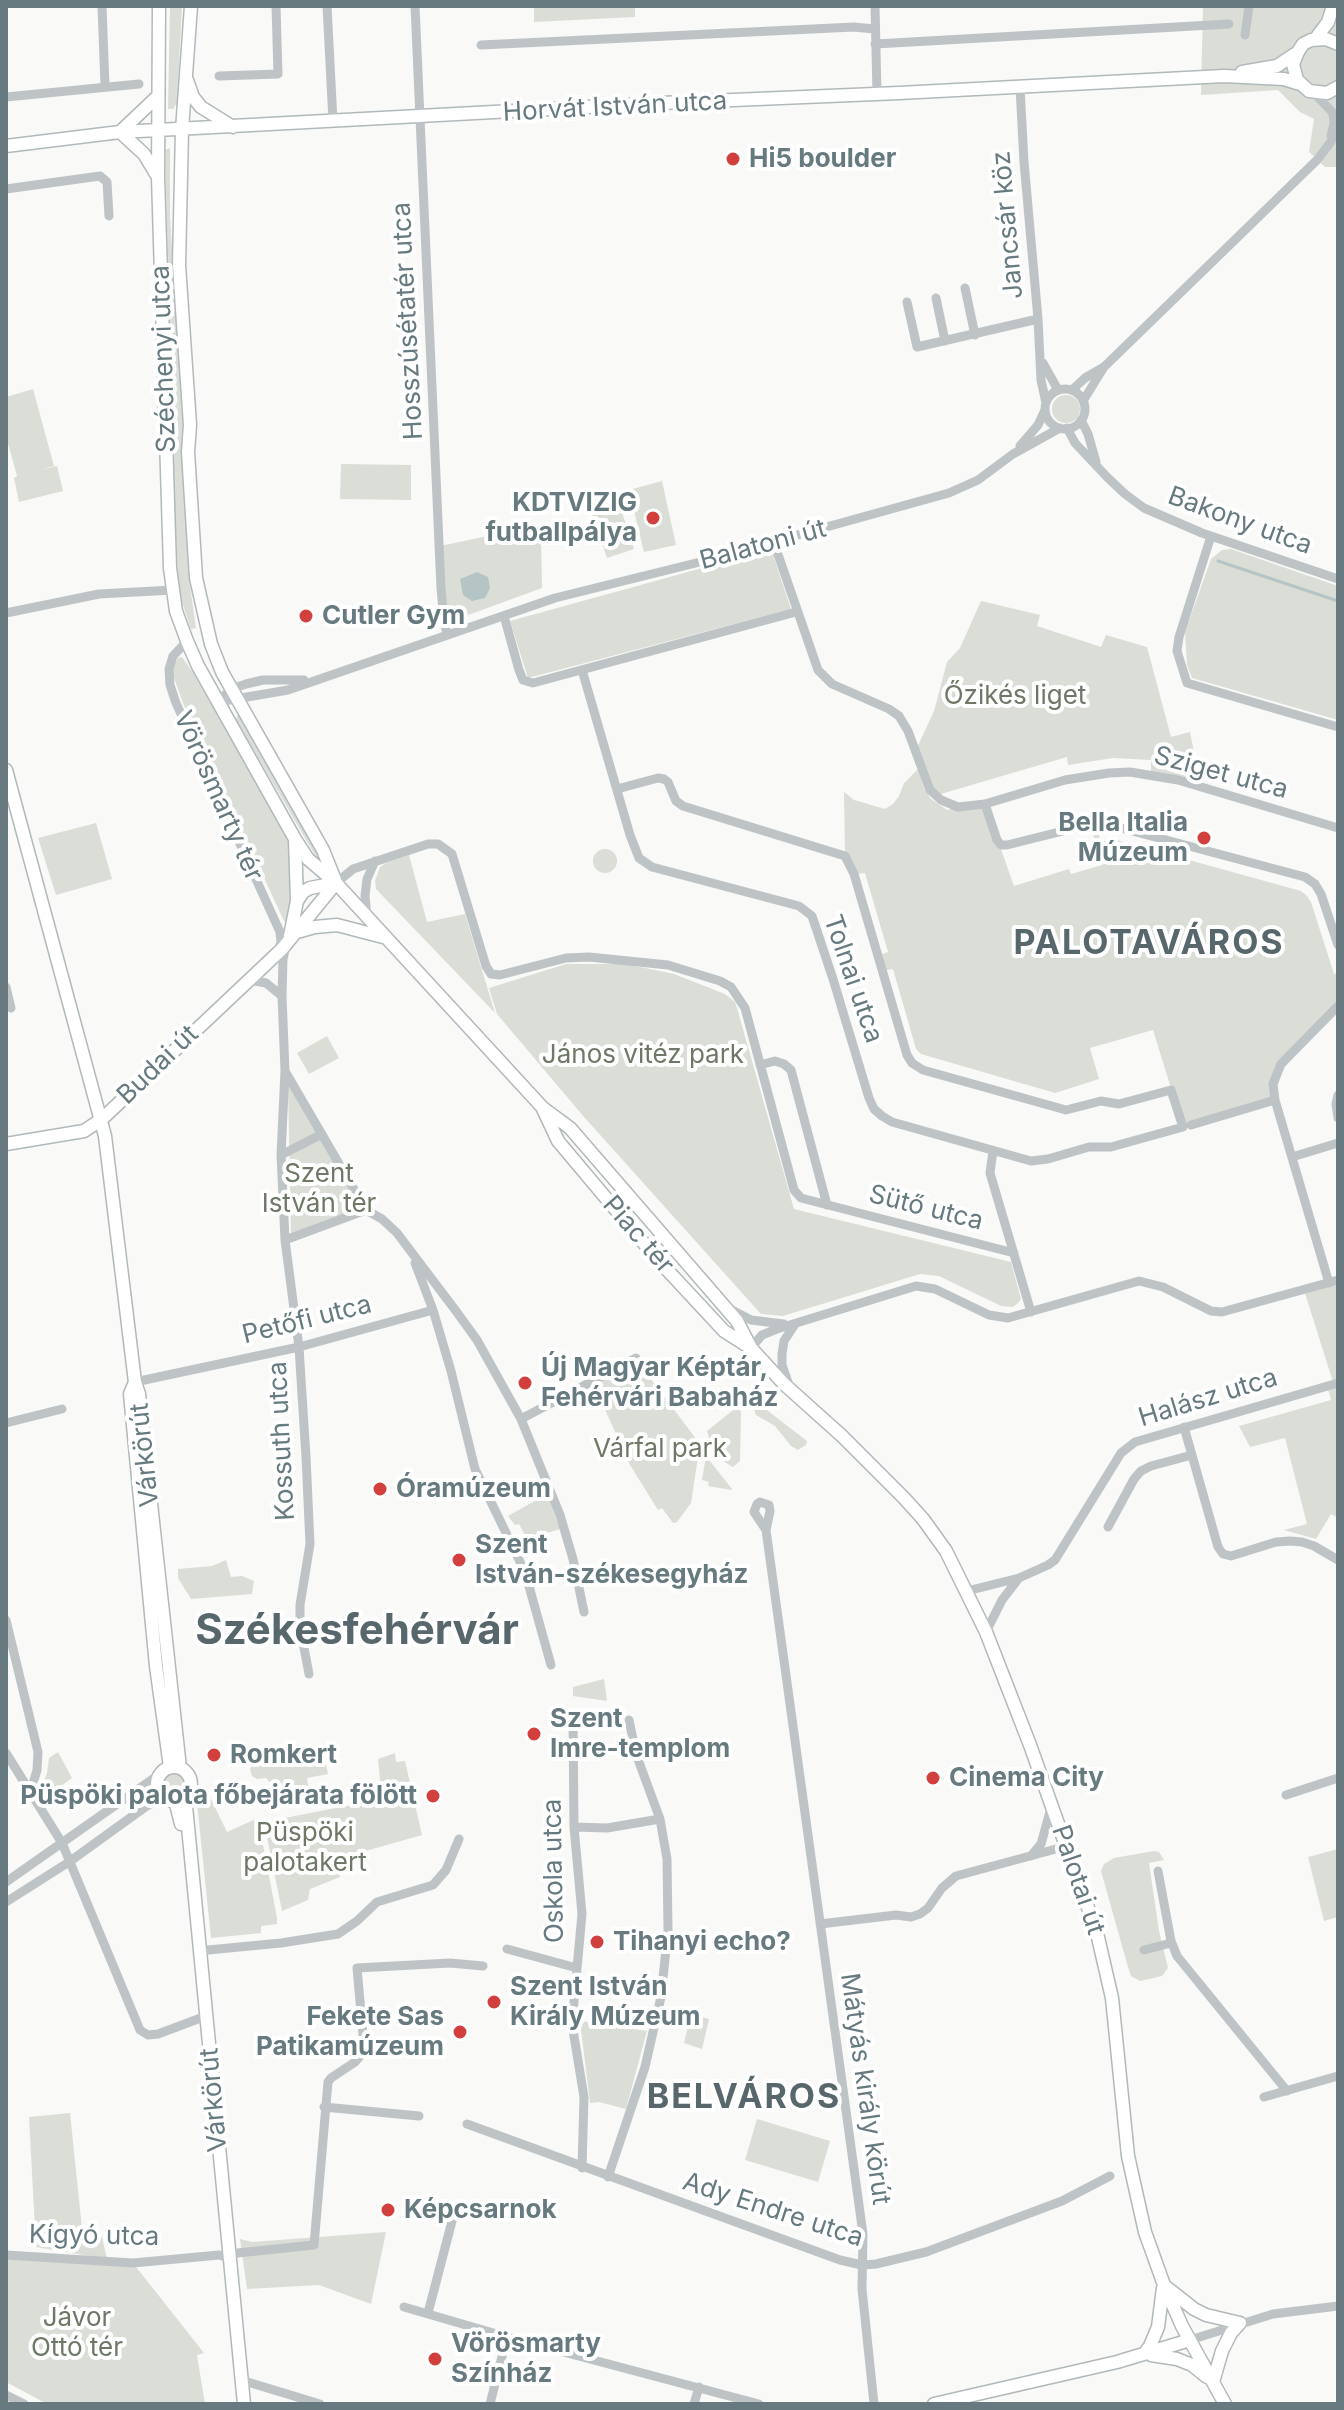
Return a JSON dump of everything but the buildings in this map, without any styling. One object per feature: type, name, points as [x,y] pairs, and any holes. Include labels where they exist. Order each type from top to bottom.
[{"type":"main road","name":"Széchenyi utca","points":[[159,6],[158,177],[170,568],[176,611],[187,641],[218,702]]},
{"type":"main road","name":"Széchenyi utca","points":[[191,6],[182,130],[179,265],[190,425],[188,452],[196,578],[211,644],[234,694]]},
{"type":"main road","points":[[1316,38],[1328,22],[1333,6]]},
{"type":"main road","points":[[1316,38],[1338,44]]},
{"type":"main road","name":"Horvát István utca","points":[[1224,76],[1277,66],[1298,52],[1303,44],[1316,38]]},
{"type":"main road","points":[[1298,52],[1293,69],[1300,84],[1314,93],[1327,93],[1338,87]]},
{"type":"main road","name":"Horvát István utca","points":[[6,146],[120,132],[1224,76],[1284,79],[1300,84]]},
{"type":"main road","points":[[186,79],[201,107],[233,127]]},
{"type":"main road","points":[[158,96],[120,132],[144,154],[158,177]]},
{"type":"main road","points":[[234,694],[323,850],[336,883],[310,888],[297,901]]},
{"type":"main road","name":"Vörösmarty tér","points":[[218,702],[308,859],[336,883]]},
{"type":"main road","name":"Várkörút","points":[[6,770],[102,1119],[139,1394],[156,1563],[170,1770],[157,1784],[161,1794],[175,1798]]},
{"type":"main road","name":"Budai út","points":[[287,942],[297,901],[295,839]]},
{"type":"main road","name":"Budai út","points":[[6,1144],[84,1131],[102,1119],[277,954],[336,883]]},
{"type":"main road","name":"Piac tér","points":[[336,883],[543,1108],[570,1128],[737,1321],[751,1348]]},
{"type":"main road","points":[[297,932],[337,925],[385,937]]},
{"type":"main road","name":"Piac tér","points":[[543,1108],[558,1141],[658,1260],[724,1331],[751,1348],[812,1409]]},
{"type":"main road","name":"Palotai út","points":[[812,1409],[923,1519],[946,1551],[986,1632],[1097,1933],[1117,2034],[1128,2156],[1145,2232],[1164,2285],[1225,2404]]},
{"type":"main road","name":"Várkörút","points":[[170,1770],[189,1775],[190,1780],[191,1786],[175,1798]]},
{"type":"main road","name":"Várkörút","points":[[175,1798],[200,1953],[204,2016]]},
{"type":"main road","name":"Várkörút","points":[[175,1798],[180,1813],[204,2016],[244,2404]]},
{"type":"main road","name":"Várkörút","points":[[227,2256],[231,2361],[237,2404]]},
{"type":"main road","points":[[1164,2285],[1194,2309],[1240,2323]]},
{"type":"main road","points":[[1144,2354],[1158,2327],[1164,2285]]},
{"type":"main road","points":[[1144,2354],[1177,2359],[1192,2365],[1213,2382],[1222,2351],[1240,2323]]},
{"type":"main road","points":[[934,2404],[1144,2354],[1190,2340]]},
{"type":"street","points":[[102,6],[105,86]]},
{"type":"street","points":[[219,76],[278,74],[276,6]]},
{"type":"street","points":[[327,6],[333,121]]},
{"type":"street","name":"Hosszúsétatér utca","points":[[415,6],[441,588],[447,633]]},
{"type":"street","points":[[875,6],[877,94]]},
{"type":"street","points":[[1245,35],[1249,6]]},
{"type":"street","points":[[875,44],[1229,24]]},
{"type":"street","points":[[481,45],[854,27],[874,29]]},
{"type":"street","points":[[6,97],[139,84]]},
{"type":"street","name":"Jancsár köz","points":[[1020,87],[1041,380],[1046,407]]},
{"type":"street","points":[[1314,93],[1333,113],[1330,143]]},
{"type":"street","points":[[1083,401],[1104,367],[1317,160],[1338,128]]},
{"type":"street","points":[[6,189],[100,176],[107,182],[109,216]]},
{"type":"street","points":[[965,288],[975,335]]},
{"type":"street","points":[[936,298],[945,341]]},
{"type":"street","points":[[907,302],[917,347],[1038,319]]},
{"type":"street","name":"Jancsár köz","points":[[1041,360],[1058,390]]},
{"type":"street","points":[[1072,390],[1097,369],[1104,367]]},
{"type":"street","points":[[1058,390],[1072,390],[1083,401],[1084,414],[1081,420],[1063,428],[1050,421],[1046,407],[1058,390]]},
{"type":"street","name":"Balatoni út","points":[[218,702],[234,694],[288,690],[447,633],[567,595],[774,543],[958,490],[989,474],[1013,454],[1038,425],[1046,407]]},
{"type":"street","name":"Bakony utca","points":[[1081,420],[1096,464]]},
{"type":"street","name":"Balatoni út","points":[[1013,454],[1063,428]]},
{"type":"street","name":"Bakony utca","points":[[1063,428],[1125,494],[1144,508],[1211,536],[1338,579]]},
{"type":"street","points":[[1211,536],[1179,637],[1177,651],[1187,683],[1338,727]]},
{"type":"street","name":"Sziget utca","points":[[774,543],[818,670],[832,684],[899,716],[934,796],[958,807],[985,804],[1065,780],[1130,772],[1178,780],[1338,828]]},
{"type":"street","points":[[6,613],[99,594],[173,590]]},
{"type":"street","points":[[504,616],[523,680],[533,683],[796,612]]},
{"type":"street","name":"Vörösmarty tér","points":[[187,641],[173,656],[169,669],[170,685],[280,932],[277,954]]},
{"type":"street","name":"Tolnai utca","points":[[582,670],[639,858],[652,867],[799,906],[812,916],[864,1084],[874,1109],[892,1122],[1038,1161],[1089,1147],[1111,1147],[1275,1100]]},
{"type":"street","points":[[617,789],[664,779],[676,801],[683,806],[845,856],[854,874],[907,1055],[912,1063],[923,1070],[1059,1109],[1101,1101],[1119,1104],[1171,1090],[1187,1126]]},
{"type":"street","points":[[985,804],[1001,845],[1106,824],[1305,877],[1315,884],[1321,894],[1338,945]]},
{"type":"street","name":"Sütő utca","points":[[336,883],[353,869],[428,844],[438,844],[452,854],[486,966],[493,975],[566,958],[589,957],[668,965],[731,987],[745,1008],[794,1190],[801,1198],[1014,1253]]},
{"type":"street","points":[[367,917],[366,888],[375,861]]},
{"type":"street","points":[[287,942],[283,959],[282,996],[285,1071],[281,1155],[285,1240],[366,1210]]},
{"type":"street","points":[[246,983],[266,983],[282,996]]},
{"type":"street","points":[[6,987],[11,1008]]},
{"type":"street","points":[[751,1348],[762,1335],[916,1286],[935,1289],[995,1317],[1008,1318],[1139,1281],[1163,1287],[1211,1311],[1222,1312],[1334,1282],[1292,1157],[1273,1084],[1281,1064],[1338,1006]]},
{"type":"street","name":"Sütő utca","points":[[760,1065],[775,1061],[791,1070],[827,1205]]},
{"type":"street","points":[[285,1071],[366,1210],[397,1233],[477,1340],[521,1419],[560,1515],[584,1612]]},
{"type":"street","points":[[1338,1095],[1338,1118]]},
{"type":"street","points":[[281,1155],[322,1134]]},
{"type":"street","points":[[1292,1157],[1338,1143]]},
{"type":"street","name":"Sütő utca","points":[[993,1151],[990,1173],[1031,1312]]},
{"type":"street","name":"Kossuth utca","points":[[285,1240],[299,1347],[313,1546],[300,1605],[300,1627],[309,1674]]},
{"type":"street","points":[[413,1256],[451,1371],[475,1469],[525,1572],[551,1665]]},
{"type":"street","points":[[720,1302],[751,1320],[795,1324]]},
{"type":"street","name":"Petőfi utca","points":[[135,1382],[299,1347],[433,1310]]},
{"type":"street","points":[[790,1390],[782,1354],[784,1341],[795,1324]]},
{"type":"street","points":[[521,1419],[636,1358]]},
{"type":"street","name":"Halász utca","points":[[967,1591],[1019,1578],[1048,1565],[1060,1554],[1125,1448],[1141,1440],[1338,1383]]},
{"type":"street","points":[[6,1423],[62,1409]]},
{"type":"street","points":[[1184,1427],[1218,1547],[1223,1554],[1231,1556],[1276,1542],[1302,1542],[1338,1560]]},
{"type":"street","name":"Halász utca","points":[[1108,1527],[1141,1471],[1192,1455]]},
{"type":"street","name":"Mátyás király körút","points":[[766,1530],[863,2234],[862,2289],[874,2404]]},
{"type":"street","points":[[986,1632],[1002,1600],[1019,1578]]},
{"type":"street","points":[[6,1620],[38,1752],[30,1794]]},
{"type":"street","name":"Oskola utca","points":[[573,1716],[574,1827],[582,1914],[573,2021],[584,2097],[582,2168]]},
{"type":"street","points":[[608,2177],[645,2067],[663,1985],[668,1930],[667,1859],[660,1819],[636,1754],[629,1720]]},
{"type":"street","points":[[6,1753],[62,1843],[137,2025],[148,2035],[204,2016]]},
{"type":"street","points":[[6,1882],[170,1770]]},
{"type":"street","points":[[1286,1795],[1338,1778]]},
{"type":"street","points":[[6,1902],[69,1862],[148,1805],[175,1798]]},
{"type":"street","points":[[1029,1857],[1041,1844],[1051,1805]]},
{"type":"street","points":[[574,1827],[607,1828],[660,1819]]},
{"type":"street","points":[[200,1953],[338,1934],[384,1898],[433,1885],[446,1870],[459,1839]]},
{"type":"street","points":[[820,1924],[920,1914],[956,1876],[1067,1846]]},
{"type":"street","points":[[1158,1871],[1171,1943],[1177,1956],[1287,2091]]},
{"type":"street","points":[[1144,1950],[1171,1943]]},
{"type":"street","points":[[507,1949],[577,1968]]},
{"type":"street","points":[[419,2116],[324,2107],[328,2082],[355,2062],[364,2046],[357,1968],[450,1963],[483,1966]]},
{"type":"street","points":[[1264,2097],[1338,2076]]},
{"type":"street","name":"Kígyó utca","points":[[6,2255],[118,2263],[227,2256],[314,2245],[324,2107]]},
{"type":"street","name":"Ady Endre utca","points":[[467,2124],[582,2168],[840,2260],[862,2265],[926,2252],[1062,2201],[1110,2176]]},
{"type":"street","points":[[428,2313],[452,2221]]},
{"type":"street","points":[[1190,2340],[1291,2310],[1338,2306]]},
{"type":"street","points":[[404,2307],[759,2404]]},
{"type":"street","points":[[490,2404],[507,2337]]},
{"type":"street","points":[[241,2380],[320,2404]]},
{"type":"street","points":[[694,2404],[702,2388]]},
{"type":"street","points":[[6,2395],[24,2404]]},
{"type":"street","points":[[720,2404],[736,2397]]},
{"type":"green space","points":[[170,6],[182,6],[177,103],[173,109],[168,109]]},
{"type":"green space","points":[[534,6],[635,6],[635,17],[534,22]]},
{"type":"green space","points":[[1203,6],[1338,6],[1338,167],[1325,167],[1309,152],[1314,119],[1300,112],[1278,90],[1201,95]]},
{"type":"green space","points":[[170,148],[170,216],[187,493],[188,572],[196,628],[191,629],[182,602],[178,575],[174,503],[165,150]]},
{"type":"green space","points":[[33,389],[54,466],[40,470],[57,466],[63,491],[19,502],[14,478],[17,476],[6,436],[6,397]]},
{"type":"green space","points":[[1066,395],[1076,399],[1080,409],[1076,419],[1066,423],[1056,419],[1052,409],[1056,399]]},
{"type":"green space","points":[[341,464],[411,465],[411,500],[340,499]]},
{"type":"green space","name":"KDTVIZIG futballpálya","points":[[662,481],[676,545],[644,552],[629,490]]},
{"type":"green space","points":[[615,491],[634,549],[607,558],[588,500]]},
{"type":"green space","points":[[537,527],[541,534],[542,588],[444,622],[440,546]]},
{"type":"green space","points":[[771,549],[791,609],[528,678],[510,621]]},
{"type":"green space","points":[[1231,549],[1338,586],[1338,720],[1192,678],[1187,665],[1185,632],[1211,559],[1222,550]]},
{"type":"green space","name":"Őzikés liget","points":[[981,601],[1040,615],[1037,626],[1101,647],[1106,635],[1147,647],[1171,737],[1190,732],[1198,772],[1193,777],[1178,780],[1151,771],[1151,760],[1113,758],[1068,765],[1067,757],[934,796],[916,750],[934,711],[947,662],[960,648]]},
{"type":"green space","points":[[182,657],[284,831],[289,844],[292,893],[287,921],[284,921],[183,703],[173,675],[174,665]]},
{"type":"green space","points":[[237,716],[321,858],[319,862],[236,720]]},
{"type":"green space","points":[[918,769],[931,799],[947,810],[985,804],[1014,886],[1069,869],[1071,874],[1102,865],[1092,830],[1098,832],[1101,842],[1113,839],[1301,891],[1307,896],[1334,974],[1338,973],[1338,1006],[1276,1074],[1275,1100],[1183,1127],[1153,1030],[1090,1048],[1099,1079],[1055,1093],[921,1054],[916,1049],[893,969],[882,971],[880,955],[888,952],[865,873],[854,874],[845,856],[844,792],[854,800],[885,809],[893,804],[904,783]]},
{"type":"green space","points":[[96,823],[112,879],[56,895],[38,838]]},
{"type":"green space","points":[[605,849],[613,853],[617,861],[613,869],[605,873],[597,869],[593,861],[597,853]]},
{"type":"green space","points":[[409,855],[427,922],[465,914],[495,1013],[376,889],[375,881],[380,867]]},
{"type":"green space","name":"János vitéz park","points":[[566,964],[626,964],[674,974],[725,994],[737,1008],[794,1209],[1011,1262],[1021,1299],[1019,1302],[1013,1307],[1001,1306],[939,1276],[920,1274],[783,1316],[761,1314],[584,1117],[497,1014],[489,988]]},
{"type":"green space","points":[[327,1036],[339,1058],[309,1074],[297,1053]]},
{"type":"green space","name":"Szent István tér","points":[[293,1085],[364,1206],[291,1233],[288,1087]]},
{"type":"green space","points":[[1338,1280],[1338,1518],[1331,1514],[1316,1539],[1284,1530],[1307,1524],[1285,1438],[1250,1447],[1239,1426],[1331,1400],[1327,1385],[1333,1382],[1304,1290]]},
{"type":"green space","name":"Várfal park","points":[[638,1362],[700,1444],[691,1503],[673,1523],[662,1508],[658,1510],[630,1465],[598,1394],[598,1383]]},
{"type":"green space","points":[[755,1401],[807,1441],[806,1445],[798,1450],[791,1446],[775,1426],[756,1415],[753,1407]]},
{"type":"green space","points":[[737,1407],[741,1412],[740,1461],[733,1467],[726,1463],[710,1441],[707,1431]]},
{"type":"green space","points":[[706,1456],[731,1490],[708,1486],[709,1482],[702,1480]]},
{"type":"green space","points":[[547,1494],[560,1529],[527,1539],[519,1524],[515,1525],[508,1516]]},
{"type":"green space","points":[[226,1560],[231,1577],[242,1576],[254,1581],[252,1594],[191,1599],[178,1578],[178,1569],[212,1566]]},
{"type":"green space","points":[[604,1679],[607,1701],[573,1696],[573,1687]]},
{"type":"green space","points":[[322,1746],[328,1774],[307,1778],[309,1792],[285,1795],[279,1793],[266,1778],[252,1776],[250,1769],[254,1763]]},
{"type":"green space","points":[[58,1752],[72,1778],[46,1797],[41,1790],[49,1758]]},
{"type":"green space","name":"Püspöki palotakert","points":[[395,1753],[396,1762],[405,1761],[422,1835],[337,1859],[340,1877],[310,1889],[308,1900],[282,1911],[264,1822],[382,1799],[378,1759]]},
{"type":"green space","points":[[174,1770],[184,1774],[188,1784],[184,1794],[174,1798],[164,1794],[160,1784],[164,1774]]},
{"type":"green space","points":[[206,1789],[227,1832],[258,1818],[277,1918],[277,1924],[261,1926],[261,1933],[211,1938],[197,1803],[201,1790]]},
{"type":"green space","points":[[1338,1849],[1338,1917],[1324,1921],[1308,1857]]},
{"type":"green space","points":[[1159,1852],[1164,1860],[1149,1863],[1168,1968],[1162,1976],[1140,1981],[1131,1976],[1101,1871],[1104,1864],[1114,1858]]},
{"type":"green space","points":[[691,2014],[709,2019],[702,2049],[684,2043]]},
{"type":"green space","points":[[580,2021],[647,2031],[626,2109],[599,2102],[590,2103]]},
{"type":"green space","points":[[70,2113],[83,2238],[102,2237],[107,2259],[36,2247],[29,2117]]},
{"type":"green space","points":[[757,2119],[830,2141],[818,2182],[745,2160]]},
{"type":"green space","points":[[386,2232],[371,2304],[319,2285],[247,2289],[240,2239],[252,2242]]},
{"type":"green space","name":"Jávor Ottó tér","points":[[6,2255],[133,2263],[204,2353],[197,2355],[205,2404],[47,2404],[6,2382]]},
{"type":"shaded area","points":[[477,572],[488,577],[490,588],[485,598],[472,601],[463,595],[460,579]]},
{"type":"waterway","points":[[1218,561],[1338,601]]},
{"type":"place","name":"Hi5 boulder","points":[[733,159]]},
{"type":"place","name":"KDTVIZIG futballpálya","points":[[653,518]]},
{"type":"place","name":"Cutler Gym","points":[[306,616]]},
{"type":"place","name":"Bella Italia Múzeum","points":[[1204,838]]},
{"type":"place","name":"Új Magyar Képtár, Fehérvári Babaház","points":[[525,1383]]},
{"type":"place","name":"Óramúzeum","points":[[380,1489]]},
{"type":"place","name":"Szent István-székesegyház","points":[[459,1560]]},
{"type":"place","name":"Szent Imre-templom","points":[[534,1734]]},
{"type":"place","name":"Romkert","points":[[214,1755]]},
{"type":"place","name":"Cinema City","points":[[933,1778]]},
{"type":"place","name":"Püspöki palota főbejárata fölött","points":[[433,1796]]},
{"type":"place","name":"Tihanyi echo?","points":[[597,1942]]},
{"type":"place","name":"Szent István Király Múzeum","points":[[494,2002]]},
{"type":"place","name":"Fekete Sas Patikamúzeum","points":[[460,2032]]},
{"type":"place","name":"Képcsarnok","points":[[388,2210]]},
{"type":"place","name":"Vörösmarty Színház","points":[[435,2359]]},
{"type":"district","name":"PALOTAVÁROS","points":[[1149,944]]},
{"type":"district","name":"Székesfehérvár","points":[[357,1631]]},
{"type":"district","name":"BELVÁROS","points":[[744,2098]]}]
